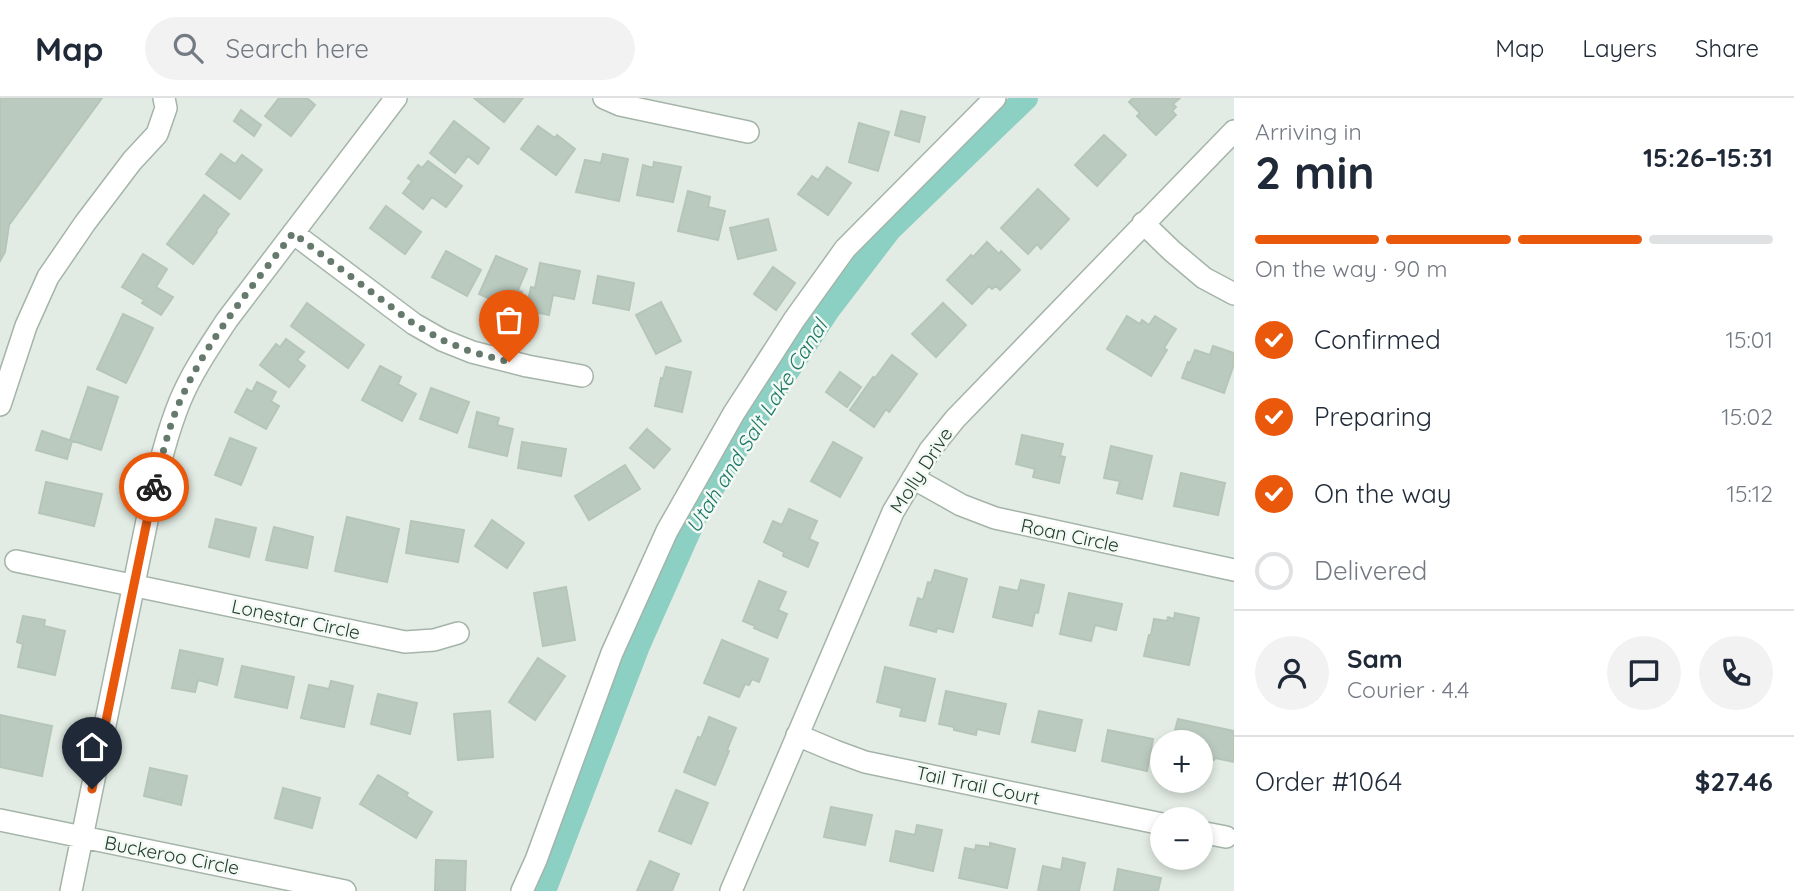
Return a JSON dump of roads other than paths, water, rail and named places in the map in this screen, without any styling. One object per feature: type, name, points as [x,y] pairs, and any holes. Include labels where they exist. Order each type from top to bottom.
[{"type":"street","points":[[0,405],[26,326],[48,277],[132,161],[157,134],[166,108],[164,98]]},
{"type":"street","points":[[71,891],[151,501],[165,443],[180,400],[227,320],[396,98]]},
{"type":"street","points":[[604,98],[620,105],[748,132]]},
{"type":"street","points":[[522,891],[536,860],[612,653],[667,531],[734,413],[794,320],[845,249],[995,98]]},
{"type":"street","name":"Molly Drive","points":[[731,891],[893,512],[930,450],[955,419],[1234,131]]},
{"type":"street","points":[[1143,223],[1204,278],[1234,294]]},
{"type":"street","points":[[293,233],[414,324],[442,340],[472,352],[582,376]]},
{"type":"street","name":"Roan Circle","points":[[913,478],[961,505],[995,518],[1234,570]]},
{"type":"street","name":"Lonestar Circle","points":[[16,561],[405,642],[433,640],[458,633]]},
{"type":"street","name":"Tail Trail Court","points":[[797,735],[865,762],[1150,821]]},
{"type":"street","name":"Buckeroo Circle","points":[[0,820],[345,891]]},
{"type":"street","points":[[1213,834],[1226,837]]},
{"type":"waterway","name":"Utah and Salt Lake Canal","points":[[544,891],[638,646],[697,513],[748,430],[828,310],[890,229],[1026,98]]}]
